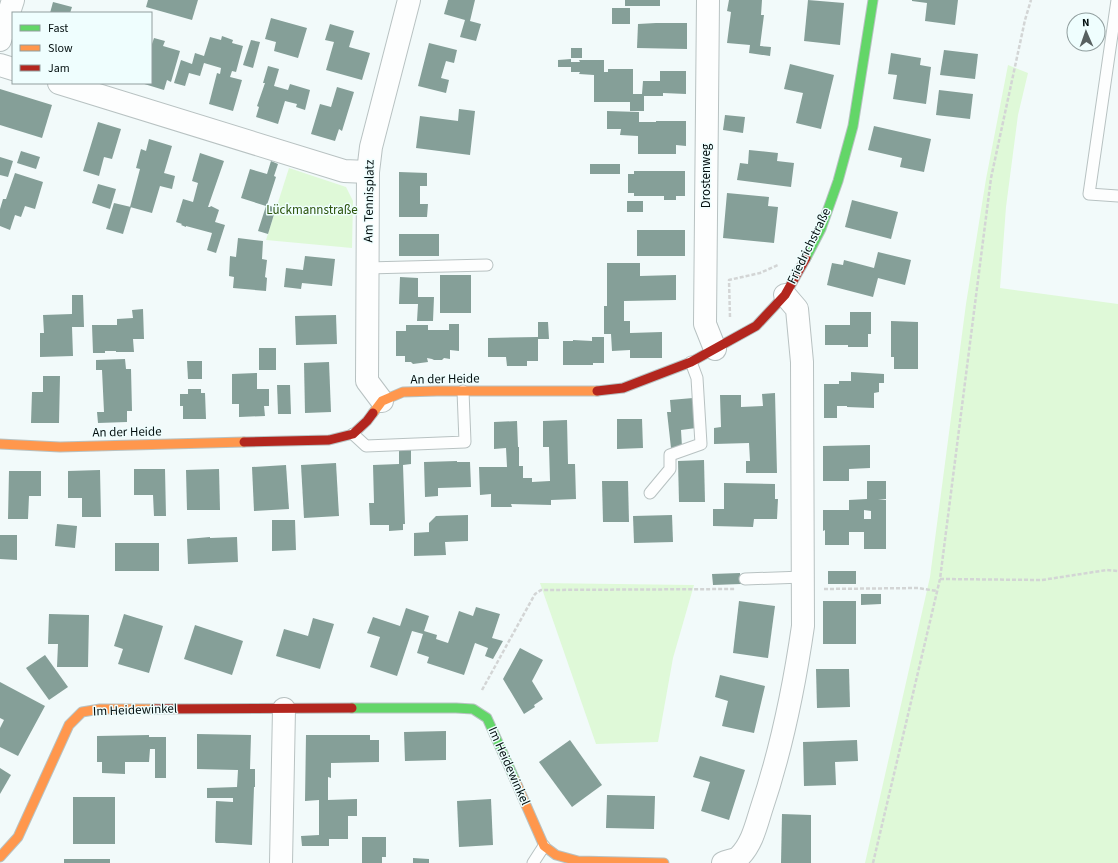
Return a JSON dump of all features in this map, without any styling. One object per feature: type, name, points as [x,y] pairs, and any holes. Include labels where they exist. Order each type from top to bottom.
[{"type":"street","points":[[0,40],[13,0]]},
{"type":"street","name":"Am Tennisplatz","points":[[382,401],[367,381],[368,172],[371,147],[409,0]]},
{"type":"street","name":"Drostenweg","points":[[708,0],[705,324],[715,349]]},
{"type":"street","name":"Friedrichstraße","points":[[803,583],[802,362],[797,309],[786,295],[821,229],[838,181],[853,126],[870,23],[872,0]]},
{"type":"street","points":[[0,65],[12,69]]},
{"type":"street","points":[[62,84],[344,171],[368,172]]},
{"type":"street","name":"An der Heide","points":[[0,444],[60,447],[330,440],[353,434],[367,421],[382,401],[404,392],[603,390],[623,388],[691,362],[734,339],[756,326],[786,295]]},
{"type":"street","points":[[722,863],[738,858],[751,841],[770,785],[797,668],[803,626],[803,583]]},
{"type":"street","name":"Im Heidewinkel","points":[[0,857],[18,837],[69,725],[82,712],[100,709],[473,709],[487,718],[544,846]]},
{"type":"street","points":[[281,863],[284,709]]},
{"type":"street","points":[[544,846],[556,856],[578,862],[664,863]]},
{"type":"lane","points":[[1117,0],[1089,194],[1118,196]]},
{"type":"lane","points":[[368,268],[487,266]]},
{"type":"lane","points":[[650,493],[670,469],[670,455],[701,444],[697,378],[691,362]]},
{"type":"lane","points":[[353,434],[366,446],[465,442],[463,391]]},
{"type":"lane","points":[[745,579],[803,583]]},
{"type":"lane","points":[[534,863],[544,846]]},
{"type":"path","points":[[873,863],[940,580],[991,178],[1025,20],[1031,0]]},
{"type":"path","points":[[734,339],[730,318],[729,280],[760,273],[789,261],[803,265]]},
{"type":"path","points":[[940,580],[1042,580],[1107,570],[1118,572]]},
{"type":"path","points":[[841,589],[918,588],[937,591]]},
{"type":"path","points":[[473,709],[535,594],[541,590],[691,589]]},
{"type":"green space","points":[[1008,65],[1028,73],[1018,115],[1006,207],[1000,288],[1118,304],[1118,863],[865,863],[930,577],[966,304],[986,179]]},
{"type":"green space","name":"Lückmannstraße","points":[[289,168],[346,187],[353,201],[352,248],[266,240]]},
{"type":"green space","points":[[540,583],[694,585],[673,658],[658,742],[596,744]]},
{"type":"building","points":[[148,0],[198,0],[192,20],[146,7]]},
{"type":"building","points":[[448,0],[475,0],[470,21],[481,24],[476,41],[460,37],[465,20],[444,14]]},
{"type":"building","points":[[625,0],[660,0],[660,6],[625,6]]},
{"type":"building","points":[[729,0],[762,0],[761,15],[764,15],[760,46],[771,47],[770,56],[749,53],[750,45],[727,43],[731,12],[727,11]]},
{"type":"building","points":[[808,0],[844,3],[840,45],[804,41]]},
{"type":"building","points":[[912,0],[958,0],[955,25],[925,21],[927,3]]},
{"type":"building","points":[[53,2],[72,7],[70,12],[50,12]]},
{"type":"building","points":[[612,8],[630,8],[630,24],[612,24]]},
{"type":"building","points":[[271,18],[307,28],[298,58],[274,51],[276,42],[265,39]]},
{"type":"building","points":[[687,23],[687,49],[637,48],[638,24]]},
{"type":"building","points":[[330,24],[354,31],[349,47],[370,53],[362,80],[326,70],[334,42],[325,40]]},
{"type":"building","points":[[222,36],[233,40],[232,43],[243,46],[236,72],[232,71],[230,77],[242,80],[233,111],[209,104],[217,73],[220,74],[221,68],[204,63],[200,76],[189,73],[185,86],[174,83],[181,60],[192,64],[195,53],[204,56],[210,37],[221,40]]},
{"type":"building","points":[[154,38],[165,41],[163,46],[180,51],[171,82],[167,80],[164,90],[144,84],[152,84],[152,44]]},
{"type":"building","points":[[251,40],[260,42],[253,68],[243,65]]},
{"type":"building","points":[[429,43],[457,50],[454,63],[446,61],[441,78],[449,80],[446,93],[418,86]]},
{"type":"building","points":[[571,48],[582,48],[582,58],[571,58]]},
{"type":"building","points":[[944,50],[978,54],[975,79],[940,75]]},
{"type":"building","points":[[891,53],[921,58],[920,65],[931,67],[926,104],[893,99],[897,75],[888,74]]},
{"type":"building","points":[[571,59],[571,62],[580,62],[579,60],[604,60],[604,72],[608,72],[608,69],[633,69],[633,94],[642,94],[643,81],[660,81],[660,71],[686,71],[686,94],[663,93],[663,96],[644,96],[644,111],[630,111],[630,102],[594,102],[594,75],[571,72],[571,67],[558,67],[558,60]]},
{"type":"building","points":[[790,64],[834,75],[821,129],[796,123],[803,93],[784,89]]},
{"type":"building","points":[[268,66],[279,69],[274,86],[288,90],[290,84],[310,90],[305,110],[296,107],[297,104],[285,101],[278,124],[256,117],[259,107],[257,106],[265,83],[263,83]]},
{"type":"building","points":[[337,87],[354,92],[342,131],[339,129],[335,141],[311,134],[320,104],[331,107]]},
{"type":"building","points":[[0,89],[52,105],[42,138],[0,125]]},
{"type":"building","points":[[939,90],[973,94],[970,119],[936,115]]},
{"type":"building","points":[[459,109],[475,111],[470,155],[416,148],[420,116],[458,121]]},
{"type":"building","points":[[607,111],[639,112],[639,122],[686,121],[686,146],[676,145],[676,154],[638,154],[638,136],[620,135],[621,129],[607,129]]},
{"type":"building","points":[[725,115],[745,117],[743,133],[723,130]]},
{"type":"building","points":[[98,122],[121,129],[112,159],[104,157],[99,176],[83,171]]},
{"type":"building","points":[[874,126],[931,139],[924,172],[900,167],[902,158],[868,150]]},
{"type":"building","points":[[149,139],[172,146],[164,173],[175,176],[172,189],[160,186],[152,213],[130,207],[140,169],[136,168],[141,149],[146,151]]},
{"type":"building","points":[[749,150],[778,153],[777,161],[794,163],[791,187],[737,180],[740,163],[748,164]]},
{"type":"building","points":[[21,151],[40,157],[36,169],[17,163]]},
{"type":"building","points":[[200,153],[224,161],[208,207],[211,206],[219,210],[215,222],[225,225],[216,253],[207,250],[212,233],[186,227],[176,222],[183,199],[193,202],[198,183],[192,181]]},
{"type":"building","points":[[0,157],[13,161],[8,177],[0,175]]},
{"type":"building","points":[[271,161],[278,164],[274,176],[276,177],[267,205],[276,208],[268,234],[258,231],[266,206],[241,198],[250,169],[267,174]]},
{"type":"building","points":[[590,164],[620,164],[620,174],[590,174]]},
{"type":"building","points":[[634,171],[685,171],[685,196],[676,196],[676,200],[664,200],[664,196],[634,196],[634,193],[628,193],[628,174],[634,174]]},
{"type":"building","points":[[399,172],[427,173],[427,186],[420,186],[420,204],[428,204],[427,217],[399,217]]},
{"type":"building","points":[[15,173],[43,182],[35,209],[25,206],[21,217],[15,215],[10,230],[0,226],[0,209],[3,199],[6,199]]},
{"type":"building","points":[[98,184],[116,189],[110,209],[92,203]]},
{"type":"building","points":[[727,193],[769,197],[768,206],[778,207],[774,243],[723,238]]},
{"type":"building","points":[[852,200],[898,212],[891,239],[845,227]]},
{"type":"building","points":[[627,201],[643,201],[643,212],[627,212]]},
{"type":"building","points":[[114,203],[131,207],[123,234],[106,229]]},
{"type":"building","points":[[637,230],[685,230],[685,256],[637,256]]},
{"type":"building","points":[[399,234],[439,234],[439,256],[399,256]]},
{"type":"building","points":[[238,238],[263,241],[262,259],[267,260],[265,277],[267,278],[266,291],[233,288],[234,277],[229,276],[230,256],[236,257]]},
{"type":"building","points":[[878,252],[911,260],[905,285],[878,278],[873,297],[827,285],[832,263],[843,265],[844,260],[874,268]]},
{"type":"building","points":[[305,256],[335,259],[332,286],[302,283],[301,289],[284,287],[286,268],[303,270]]},
{"type":"building","points":[[607,263],[640,263],[640,276],[676,275],[676,300],[624,301],[624,321],[630,321],[630,333],[662,332],[662,358],[630,358],[630,350],[612,351],[611,334],[604,334],[604,306],[607,306]]},
{"type":"building","points":[[440,275],[471,275],[471,313],[440,313]]},
{"type":"building","points":[[400,277],[418,278],[418,297],[434,297],[433,321],[417,321],[418,304],[399,304]]},
{"type":"building","points":[[72,295],[83,295],[84,327],[72,327],[73,356],[40,357],[40,333],[44,333],[43,315],[72,314]]},
{"type":"building","points":[[143,309],[144,339],[133,339],[134,352],[105,351],[105,353],[93,353],[92,325],[117,325],[117,319],[133,318],[132,310]]},
{"type":"building","points":[[850,312],[871,312],[871,334],[868,334],[868,347],[825,345],[825,325],[850,325]]},
{"type":"building","points":[[336,315],[337,344],[296,345],[295,316]]},
{"type":"building","points":[[891,321],[918,322],[918,369],[894,369],[894,357],[891,357]]},
{"type":"building","points":[[538,322],[548,322],[549,339],[538,339],[538,361],[527,361],[527,366],[507,366],[506,357],[488,357],[488,338],[538,337]]},
{"type":"building","points":[[449,324],[459,324],[459,351],[450,350],[450,359],[444,358],[442,360],[434,360],[427,358],[428,362],[413,364],[411,362],[405,362],[405,356],[396,356],[396,331],[406,331],[406,325],[428,325],[428,330],[449,330]]},
{"type":"building","points":[[592,337],[604,337],[604,363],[593,363],[593,365],[563,365],[563,341],[592,341]]},
{"type":"building","points":[[259,348],[276,348],[276,370],[259,370]]},
{"type":"building","points":[[125,359],[126,369],[131,369],[132,411],[127,411],[127,422],[98,423],[97,412],[104,412],[102,370],[96,370],[96,360]]},
{"type":"building","points":[[187,361],[202,361],[202,379],[188,379]]},
{"type":"building","points":[[329,362],[331,412],[305,413],[304,363]]},
{"type":"building","points":[[851,372],[884,374],[884,383],[879,383],[879,392],[874,393],[874,408],[837,406],[837,418],[824,418],[824,384],[839,384],[839,381],[851,381]]},
{"type":"building","points":[[257,373],[257,389],[269,389],[269,406],[264,406],[265,416],[239,417],[239,404],[232,404],[232,374]]},
{"type":"building","points":[[43,376],[60,376],[59,423],[31,423],[32,392],[43,392]]},
{"type":"building","points":[[277,385],[290,385],[291,414],[278,414]]},
{"type":"building","points":[[188,389],[201,389],[201,393],[205,393],[206,419],[183,419],[183,406],[180,406],[180,394],[188,394]]},
{"type":"building","points":[[775,393],[777,473],[746,473],[746,461],[750,461],[749,443],[714,444],[714,428],[721,427],[720,395],[741,395],[741,407],[763,406],[762,394]]},
{"type":"building","points":[[693,398],[696,428],[681,430],[682,447],[671,448],[667,412],[671,412],[670,400]]},
{"type":"building","points":[[617,419],[642,419],[643,448],[617,449]]},
{"type":"building","points":[[567,420],[568,464],[575,464],[576,499],[551,500],[551,505],[511,504],[512,507],[491,507],[491,494],[480,495],[479,467],[507,467],[506,448],[494,449],[494,422],[517,421],[519,466],[523,466],[523,478],[532,478],[532,482],[550,481],[549,447],[543,447],[543,421]]},
{"type":"building","points":[[870,445],[870,468],[849,469],[849,481],[823,481],[823,446]]},
{"type":"building","points":[[399,448],[411,448],[411,464],[403,465],[405,524],[403,524],[403,530],[389,531],[389,525],[370,525],[369,503],[374,503],[373,465],[399,464]]},
{"type":"building","points":[[704,460],[705,502],[679,502],[678,461]]},
{"type":"building","points":[[424,462],[470,462],[471,487],[438,488],[438,496],[425,497]]},
{"type":"building","points":[[336,463],[339,516],[304,518],[301,465]]},
{"type":"building","points":[[286,465],[289,509],[254,511],[252,467]]},
{"type":"building","points":[[134,469],[165,469],[166,516],[154,516],[153,495],[134,495]]},
{"type":"building","points":[[219,469],[220,510],[187,510],[186,470]]},
{"type":"building","points":[[100,470],[101,517],[82,517],[82,498],[68,498],[68,471]]},
{"type":"building","points":[[9,471],[41,471],[41,496],[29,496],[28,519],[8,519]]},
{"type":"building","points":[[602,481],[628,481],[629,522],[603,522]]},
{"type":"building","points":[[867,481],[886,481],[886,499],[878,499],[886,500],[886,549],[864,549],[864,532],[849,532],[849,545],[825,545],[823,510],[849,510],[849,500],[867,499]],"holes":[[[864,510],[871,511],[871,519],[864,519]]]},
{"type":"building","points":[[724,483],[775,484],[775,499],[778,499],[777,519],[754,519],[753,527],[713,526],[713,509],[724,509]]},
{"type":"building","points":[[468,515],[468,541],[445,542],[446,555],[414,556],[414,533],[429,532],[429,523],[436,516]]},
{"type":"building","points":[[672,515],[673,542],[634,543],[633,516]]},
{"type":"building","points":[[272,520],[295,520],[296,550],[272,551]]},
{"type":"building","points":[[57,524],[77,526],[75,548],[55,546]]},
{"type":"building","points":[[0,535],[17,535],[17,560],[0,559]]},
{"type":"building","points":[[237,537],[238,562],[188,564],[187,539]]},
{"type":"building","points":[[115,543],[159,543],[159,571],[115,571]]},
{"type":"building","points":[[828,571],[856,571],[856,584],[828,584]]},
{"type":"building","points":[[740,573],[741,584],[713,585],[712,574]]},
{"type":"building","points":[[861,594],[881,594],[881,604],[861,605]]},
{"type":"building","points":[[739,601],[775,606],[768,658],[733,653]]},
{"type":"building","points":[[823,601],[856,601],[856,644],[823,644]]},
{"type":"building","points":[[476,607],[500,614],[492,638],[503,641],[493,659],[485,656],[488,648],[475,643],[464,675],[427,663],[429,657],[417,653],[423,634],[412,631],[397,676],[370,667],[380,637],[367,633],[373,617],[400,626],[406,608],[429,616],[424,631],[437,635],[436,639],[448,643],[459,611],[473,616]]},
{"type":"building","points":[[49,614],[89,615],[88,667],[57,667],[58,644],[48,644]]},
{"type":"building","points":[[124,614],[163,626],[149,673],[118,664],[123,649],[114,646]]},
{"type":"building","points":[[313,618],[334,624],[320,669],[276,656],[284,629],[308,636]]},
{"type":"building","points":[[195,625],[243,641],[232,675],[184,659]]},
{"type":"building","points":[[520,648],[543,660],[532,681],[543,699],[534,705],[535,707],[524,714],[503,679]]},
{"type":"building","points":[[45,655],[68,687],[49,700],[26,668]]},
{"type":"building","points":[[816,669],[849,669],[850,707],[817,708]]},
{"type":"building","points":[[720,675],[765,686],[754,733],[722,726],[728,701],[715,697]]},
{"type":"building","points":[[0,682],[45,706],[18,756],[0,747],[0,728],[4,720],[0,718]]},
{"type":"building","points":[[446,731],[446,760],[405,761],[404,732]]},
{"type":"building","points":[[197,734],[251,735],[250,769],[255,769],[252,845],[216,843],[215,841],[216,801],[233,802],[233,798],[207,798],[207,788],[237,787],[238,770],[197,769]]},
{"type":"building","points":[[149,735],[149,737],[166,737],[166,778],[155,778],[155,749],[150,749],[149,762],[125,762],[125,774],[102,773],[102,762],[97,762],[97,736]]},
{"type":"building","points":[[306,735],[370,735],[370,740],[379,740],[379,762],[331,763],[331,778],[328,777],[328,800],[357,799],[357,816],[348,816],[348,839],[329,839],[329,846],[302,846],[301,836],[319,835],[319,800],[305,801]]},
{"type":"building","points":[[570,740],[602,785],[572,807],[539,762]]},
{"type":"building","points":[[857,740],[858,761],[835,762],[836,785],[804,786],[803,742]]},
{"type":"building","points":[[700,756],[745,770],[729,820],[701,811],[710,782],[693,777]]},
{"type":"building","points":[[0,768],[11,775],[0,794]]},
{"type":"building","points":[[607,795],[655,796],[654,829],[606,828]]},
{"type":"building","points":[[73,797],[115,797],[115,844],[73,844]]},
{"type":"building","points":[[491,799],[493,845],[459,847],[457,801]]},
{"type":"building","points":[[782,814],[811,815],[811,863],[781,863]]},
{"type":"building","points":[[362,837],[386,837],[386,857],[382,857],[382,863],[362,863]]},
{"type":"building","points":[[413,858],[429,859],[429,863],[413,863]]},
{"type":"building","points":[[64,859],[110,859],[110,863],[64,863]]},
{"type":"traffic: fast","points":[[806,258],[821,229],[838,181],[853,126],[873,0]]},
{"type":"traffic: fast","points":[[352,708],[473,709],[487,718],[515,780]]},
{"type":"traffic: slow","points":[[373,413],[382,401],[403,392],[597,391]]},
{"type":"traffic: slow","points":[[0,444],[60,447],[244,442]]},
{"type":"traffic: slow","points":[[0,857],[18,837],[69,725],[82,712],[100,709],[155,709]]},
{"type":"traffic: slow","points":[[515,780],[544,846],[556,855],[578,861],[664,863]]},
{"type":"traffic: jam","points":[[597,391],[623,388],[691,362],[756,326],[785,295],[806,258]]},
{"type":"traffic: jam","points":[[244,442],[329,440],[353,434],[373,413]]},
{"type":"traffic: jam","points":[[155,709],[352,708]]}]
